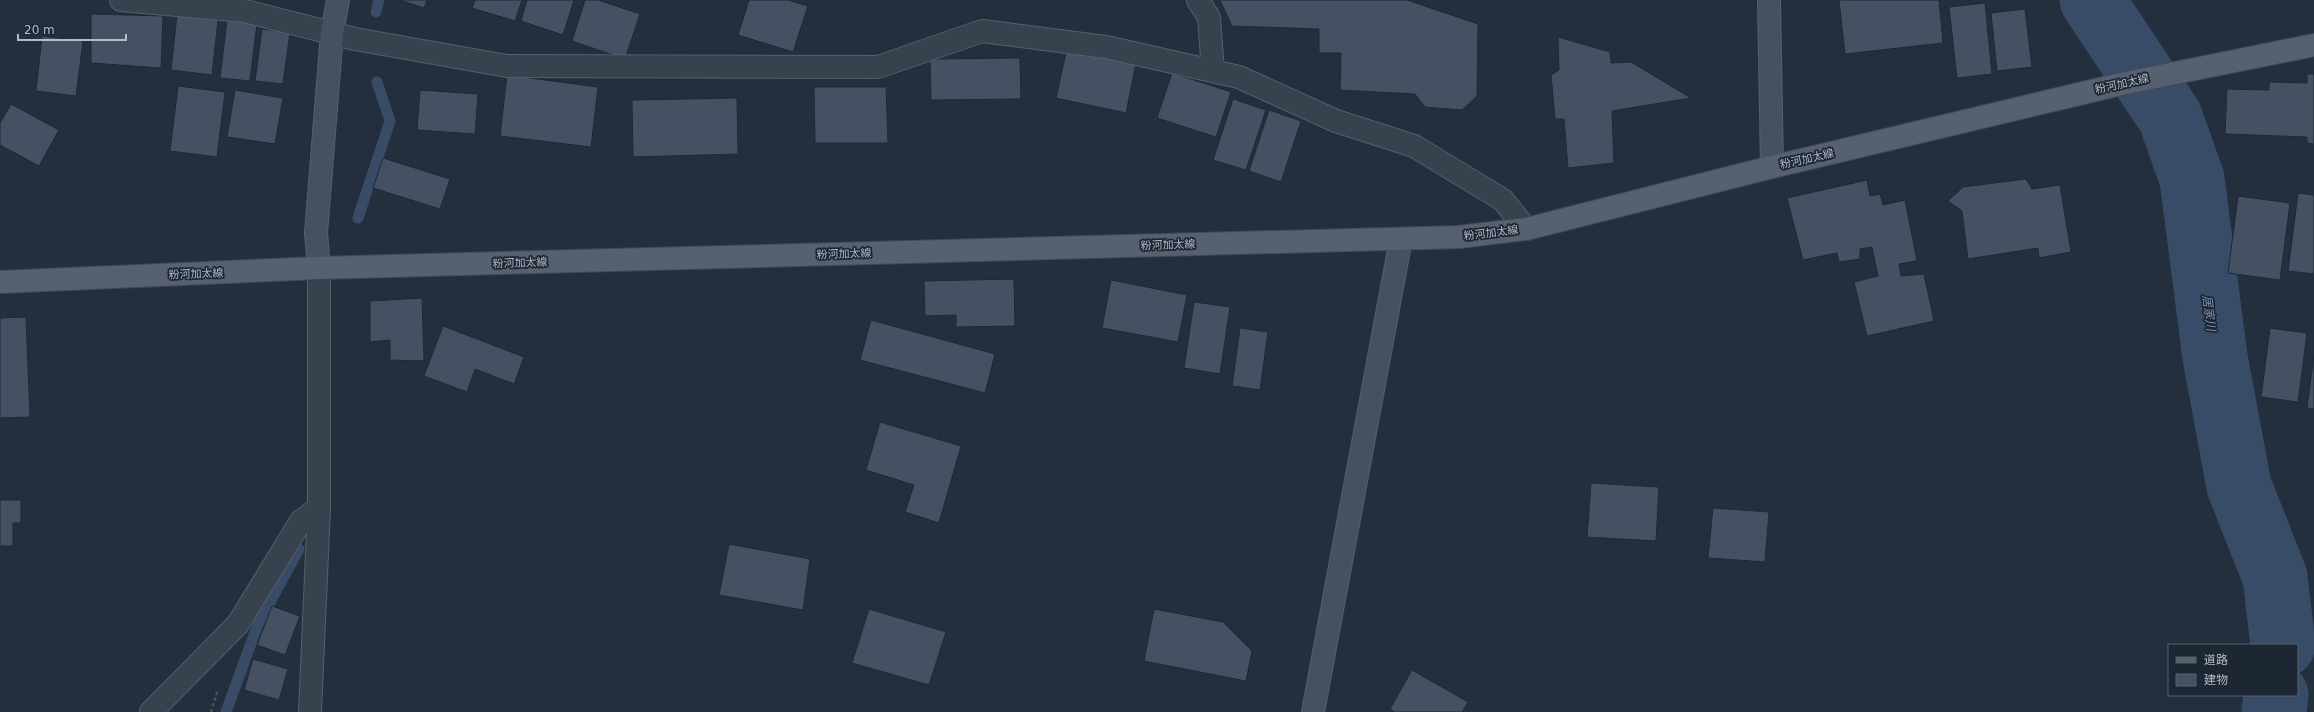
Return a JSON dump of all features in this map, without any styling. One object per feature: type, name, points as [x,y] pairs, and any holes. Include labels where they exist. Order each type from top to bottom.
[{"type":"main road","name":"粉河加太線","points":[[0,282],[319,268],[1459,237],[1526,229],[1772,167],[2121,84],[2173,72],[2314,45]]},
{"type":"street","points":[[121,0],[245,11],[355,39],[507,66],[878,67],[982,31],[1106,47],[1239,77],[1336,121],[1414,146],[1503,200],[1526,229]]},
{"type":"street","points":[[310,712],[319,508],[319,268],[316,233],[332,33],[338,0]]},
{"type":"street","points":[[1198,0],[1209,18],[1213,71]]},
{"type":"street","points":[[1769,0],[1772,167]]},
{"type":"street","points":[[1317,710],[1401,239]]},
{"type":"street","points":[[151,712],[238,624],[301,521],[319,508]]},
{"type":"building","points":[[399,0],[427,0],[424,8]]},
{"type":"building","points":[[475,0],[522,0],[515,21],[472,8]]},
{"type":"building","points":[[527,0],[574,0],[563,35],[521,21]]},
{"type":"building","points":[[585,0],[598,0],[640,14],[625,59],[572,41]]},
{"type":"building","points":[[749,0],[788,0],[808,6],[793,52],[738,35]]},
{"type":"building","points":[[1220,0],[1407,0],[1478,24],[1477,96],[1462,110],[1425,107],[1415,94],[1340,90],[1341,53],[1319,53],[1319,29],[1232,26]]},
{"type":"building","points":[[1839,0],[1939,0],[1943,43],[1845,54]]},
{"type":"building","points":[[1985,3],[1992,74],[1957,78],[1949,7]]},
{"type":"building","points":[[2025,9],[2032,67],[1997,71],[1991,13]]},
{"type":"building","points":[[91,14],[163,16],[161,68],[91,63]]},
{"type":"building","points":[[177,15],[218,20],[212,75],[171,70]]},
{"type":"building","points":[[227,20],[257,23],[250,81],[220,78]]},
{"type":"building","points":[[262,29],[290,32],[283,84],[255,81]]},
{"type":"building","points":[[42,36],[83,41],[76,96],[36,91]]},
{"type":"building","points":[[1558,37],[1610,52],[1611,63],[1631,62],[1691,98],[1612,111],[1614,163],[1568,168],[1564,119],[1555,119],[1551,75],[1559,70]]},
{"type":"building","points":[[1067,48],[1136,63],[1126,113],[1056,98]]},
{"type":"building","points":[[1020,58],[1021,99],[931,100],[930,59]]},
{"type":"building","points":[[1172,73],[1231,92],[1216,137],[1157,118]]},
{"type":"building","points":[[2307,74],[2314,74],[2314,144],[2307,143],[2307,137],[2225,134],[2227,89],[2269,90],[2269,82],[2307,83]]},
{"type":"building","points":[[507,75],[598,87],[591,147],[500,136]]},
{"type":"building","points":[[178,86],[225,92],[217,157],[170,151]]},
{"type":"building","points":[[814,87],[886,87],[888,143],[815,143]]},
{"type":"building","points":[[235,90],[283,98],[275,144],[227,137]]},
{"type":"building","points":[[420,90],[478,94],[475,134],[417,130]]},
{"type":"building","points":[[737,98],[738,154],[633,157],[632,100]]},
{"type":"building","points":[[1233,99],[1266,110],[1246,170],[1213,160]]},
{"type":"building","points":[[11,104],[59,130],[39,166],[0,145],[0,123]]},
{"type":"building","points":[[1269,110],[1301,121],[1281,182],[1249,171]]},
{"type":"building","points":[[383,158],[450,179],[440,209],[373,188]]},
{"type":"building","points":[[2026,179],[2032,189],[2060,185],[2071,252],[2039,258],[2038,248],[1968,259],[1962,211],[1948,201],[1963,187]]},
{"type":"building","points":[[1867,180],[1870,196],[1880,194],[1883,205],[1905,200],[1917,261],[1899,264],[1901,276],[1924,274],[1934,321],[1867,336],[1854,282],[1878,276],[1872,247],[1860,249],[1860,259],[1839,262],[1837,253],[1803,260],[1787,198]]},
{"type":"building","points":[[2298,193],[2314,195],[2314,274],[2288,271]]},
{"type":"building","points":[[2238,196],[2290,203],[2280,280],[2228,273]]},
{"type":"building","points":[[1014,279],[1015,326],[956,327],[956,315],[925,316],[924,281]]},
{"type":"building","points":[[1111,280],[1187,295],[1178,342],[1102,328]]},
{"type":"building","points":[[422,298],[424,361],[390,360],[390,340],[370,342],[370,301]]},
{"type":"building","points":[[1194,302],[1230,307],[1220,374],[1184,368]]},
{"type":"building","points":[[26,317],[30,417],[0,418],[0,318]]},
{"type":"building","points":[[871,320],[995,354],[985,393],[860,360]]},
{"type":"building","points":[[443,326],[524,357],[514,384],[475,369],[467,392],[424,376]]},
{"type":"building","points":[[1240,328],[1268,332],[1260,390],[1232,386]]},
{"type":"building","points":[[2270,328],[2307,333],[2298,402],[2261,397]]},
{"type":"building","points":[[2314,355],[2314,409],[2307,408]]},
{"type":"building","points":[[880,422],[961,446],[939,523],[905,512],[914,485],[866,470]]},
{"type":"building","points":[[1591,483],[1659,487],[1656,541],[1587,537]]},
{"type":"building","points":[[0,500],[21,500],[21,523],[13,523],[13,546],[0,546]]},
{"type":"building","points":[[1713,508],[1769,512],[1765,562],[1708,558]]},
{"type":"building","points":[[729,544],[810,559],[803,610],[719,595]]},
{"type":"building","points":[[272,606],[300,616],[285,655],[257,645]]},
{"type":"building","points":[[869,609],[946,632],[929,685],[852,663]]},
{"type":"building","points":[[1154,609],[1223,622],[1252,651],[1246,681],[1144,661]]},
{"type":"building","points":[[253,659],[288,669],[279,700],[244,690]]},
{"type":"building","points":[[1412,670],[1468,702],[1462,712],[1395,712],[1390,709]]},
{"type":"waterway","points":[[376,12],[379,0]]},
{"type":"waterway","name":"居家川","points":[[2092,0],[2170,117],[2192,179],[2215,357],[2239,486],[2275,577],[2283,644]]},
{"type":"waterway","points":[[358,218],[390,121],[377,82]]},
{"type":"waterway","points":[[226,712],[258,624],[299,549]]},
{"type":"waterway","name":"居家川","points":[[2274,712],[2276,696]]}]
